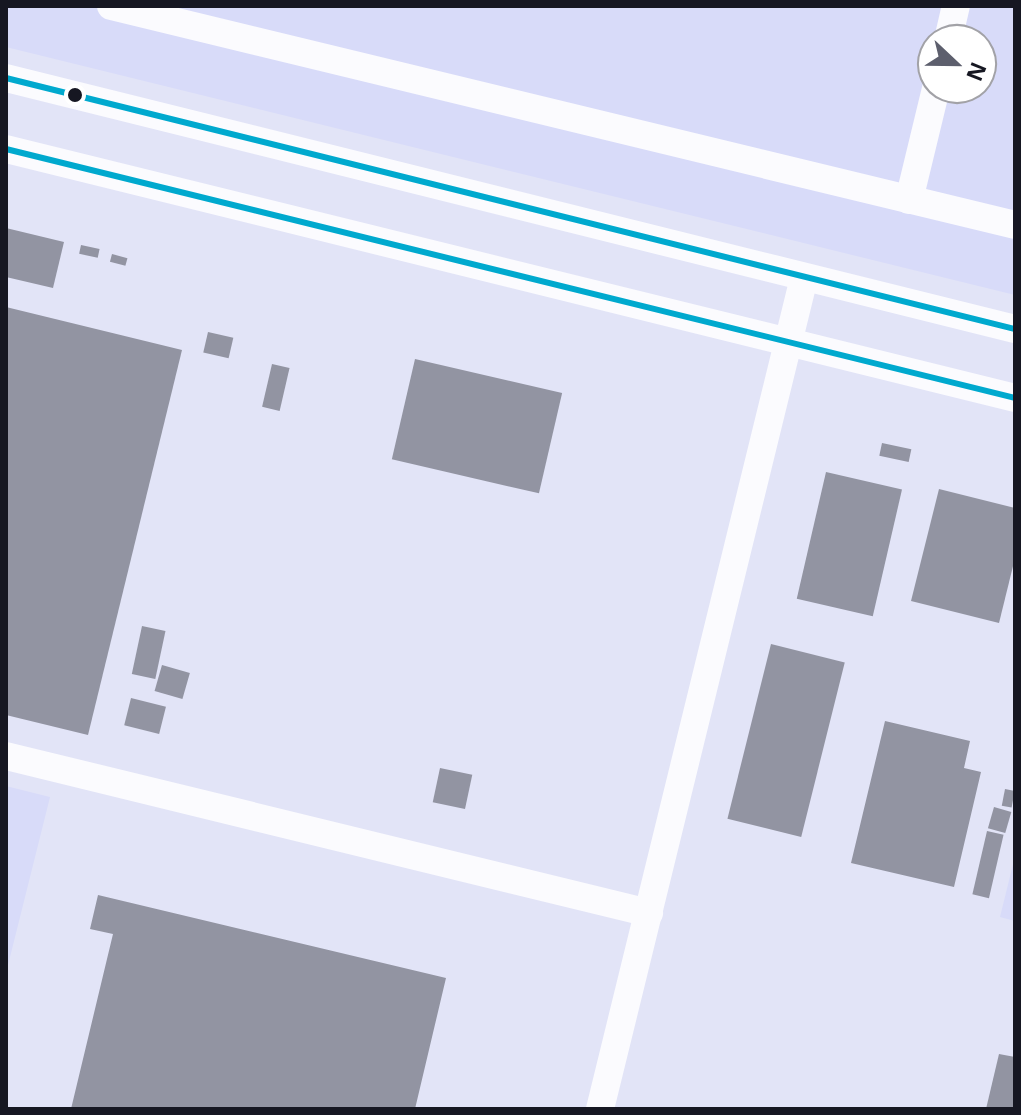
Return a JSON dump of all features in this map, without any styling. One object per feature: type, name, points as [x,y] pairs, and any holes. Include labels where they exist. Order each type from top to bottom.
[{"type":"street","points":[[111,6],[1015,225]]},
{"type":"street","points":[[6,78],[1015,329]]},
{"type":"street","points":[[909,200],[932,104]]},
{"type":"street","points":[[6,149],[1015,398]]},
{"type":"street","points":[[600,1109],[804,278]]},
{"type":"street","points":[[6,756],[649,913]]},
{"type":"shaded area","points":[[6,6],[1015,6],[1015,295],[6,47]]},
{"type":"shaded area","points":[[6,786],[50,797],[6,973]]},
{"type":"shaded area","points":[[1015,856],[1015,921],[1000,917]]},
{"type":"building","points":[[6,228],[64,242],[53,288],[6,277]]},
{"type":"building","points":[[81,245],[100,249],[98,258],[79,254]]},
{"type":"building","points":[[112,254],[127,258],[125,266],[110,262]]},
{"type":"building","points":[[6,307],[182,350],[88,735],[6,715]]},
{"type":"building","points":[[208,332],[233,338],[229,358],[203,352]]},
{"type":"building","points":[[415,359],[562,393],[539,493],[392,459]]},
{"type":"building","points":[[272,364],[290,368],[280,411],[262,407]]},
{"type":"building","points":[[882,443],[911,449],[909,462],[879,456]]},
{"type":"building","points":[[826,472],[902,490],[873,616],[797,599]]},
{"type":"building","points":[[939,489],[1015,508],[1015,558],[999,623],[911,601]]},
{"type":"building","points":[[142,626],[165,631],[155,679],[132,674]]},
{"type":"building","points":[[771,644],[845,662],[801,837],[727,819]]},
{"type":"building","points":[[162,665],[190,673],[182,699],[155,691]]},
{"type":"building","points":[[131,698],[166,707],[159,734],[124,725]]},
{"type":"building","points":[[885,721],[970,741],[964,768],[981,772],[954,887],[851,863]]},
{"type":"building","points":[[440,768],[472,775],[465,809],[433,802]]},
{"type":"building","points":[[1005,789],[1015,791],[1012,808],[1002,806]]},
{"type":"building","points":[[994,807],[1011,812],[1005,833],[988,828]]},
{"type":"building","points":[[987,831],[1004,835],[989,898],[972,894]]},
{"type":"building","points":[[98,895],[446,978],[415,1109],[71,1109],[113,934],[90,929]]},
{"type":"building","points":[[999,1054],[1015,1057],[1015,1109],[986,1109]]},
{"type":"transit line","points":[[6,78],[1015,329]]},
{"type":"transit line","points":[[6,149],[1015,398]]}]
